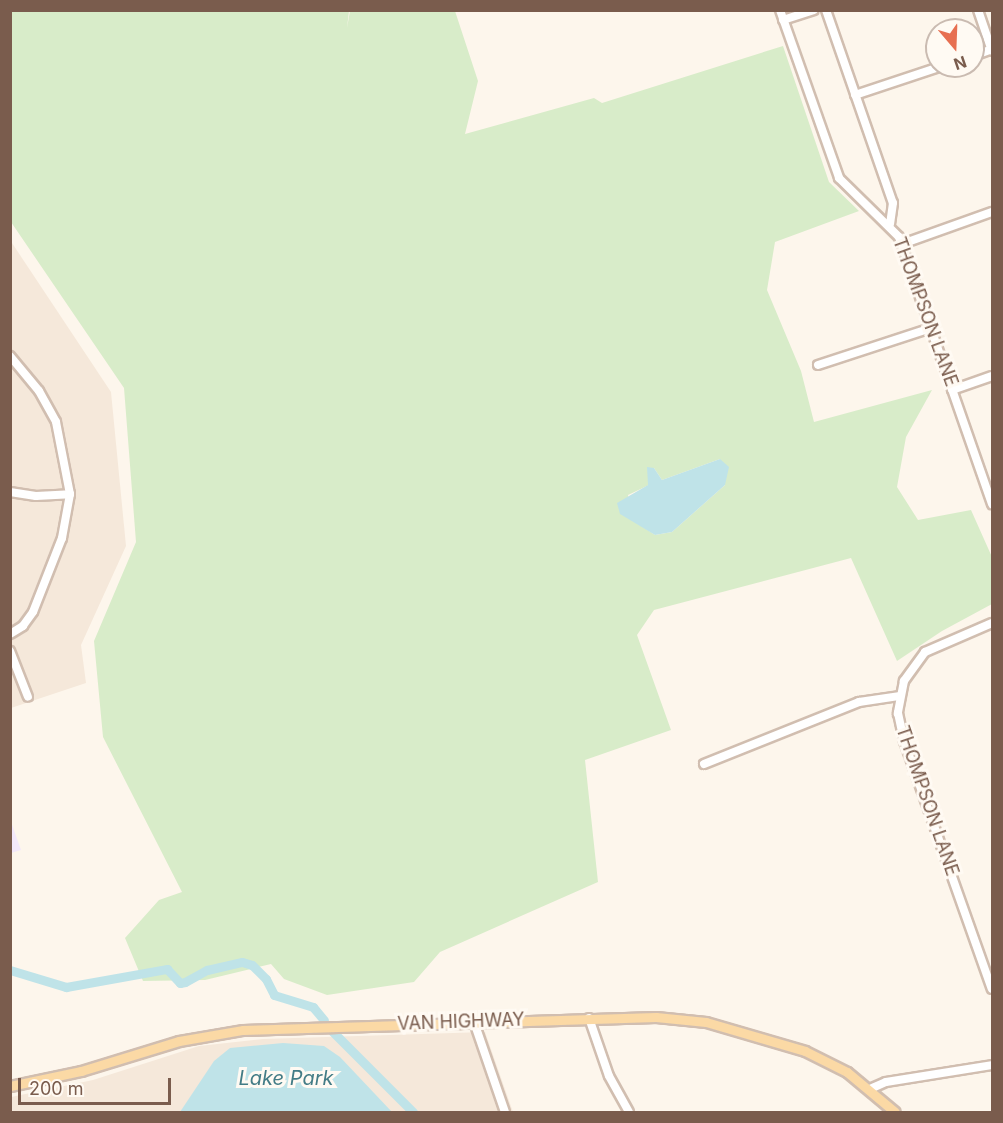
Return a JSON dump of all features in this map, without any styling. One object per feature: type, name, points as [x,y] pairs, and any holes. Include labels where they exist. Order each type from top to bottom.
[{"type":"main road","name":"VAN HIGHWAY","points":[[10,1086],[214,1034],[590,1018],[706,1022],[816,1055],[870,1089],[895,1113]]},
{"type":"street","name":"THOMPSON LANE","points":[[780,10],[838,178],[890,224],[902,244],[993,504]]},
{"type":"street","points":[[783,20],[813,10]]},
{"type":"street","name":"THOMPSON LANE","points":[[826,10],[893,203],[890,224]]},
{"type":"street","points":[[978,10],[992,50]]},
{"type":"street","points":[[855,95],[925,72]]},
{"type":"street","points":[[902,244],[993,212]]},
{"type":"street","points":[[818,365],[931,328]]},
{"type":"street","points":[[10,356],[39,391],[56,423],[70,494],[62,538],[33,612],[23,626],[10,634]]},
{"type":"street","points":[[952,390],[993,376]]},
{"type":"street","points":[[10,492],[36,496],[70,494]]},
{"type":"street","name":"THOMPSON LANE","points":[[993,623],[950,638],[925,652],[909,671],[899,696],[898,713],[904,741],[993,989]]},
{"type":"street","points":[[10,651],[28,697]]},
{"type":"street","points":[[704,764],[859,702],[899,696]]},
{"type":"street","points":[[590,1018],[609,1076],[629,1113]]},
{"type":"street","points":[[474,1022],[505,1113]]},
{"type":"street","points":[[870,1089],[886,1082],[993,1065]]},
{"type":"shaded area","points":[[10,240],[111,392],[126,546],[81,645],[86,683],[11,708]]},
{"type":"shaded area","points":[[10,819],[21,850],[11,853],[10,853]]},
{"type":"shaded area","points":[[485,1032],[513,1112],[11,1112],[11,1097],[93,1080],[199,1046],[263,1039]]},
{"type":"green space","points":[[10,11],[349,11],[347,28],[350,11],[455,11],[478,81],[465,134],[594,98],[602,103],[783,46],[829,182],[859,211],[775,242],[767,290],[801,371],[814,422],[932,390],[906,437],[897,487],[918,520],[971,510],[992,557],[992,604],[942,631],[897,661],[851,558],[654,610],[637,635],[671,730],[585,760],[598,882],[440,952],[414,982],[327,995],[284,979],[271,964],[205,980],[143,981],[125,938],[159,900],[182,892],[103,737],[94,641],[136,542],[124,388],[11,222]],"holes":[[[720,459],[725,485],[672,532],[655,535],[634,521],[628,495],[649,485],[654,468],[662,480]]]},
{"type":"water","points":[[720,459],[729,467],[725,485],[672,532],[655,535],[620,514],[617,503],[648,485],[647,467],[654,468],[662,480]]},
{"type":"water","name":"Lake Park","points":[[283,1043],[324,1046],[340,1057],[392,1112],[180,1112],[214,1061],[230,1048]]},
{"type":"waterway","points":[[10,970],[66,987],[167,969],[180,983],[207,970],[242,962],[252,965],[266,979],[274,995],[313,1007],[324,1020]]},
{"type":"waterway","points":[[332,1031],[413,1112]]}]
